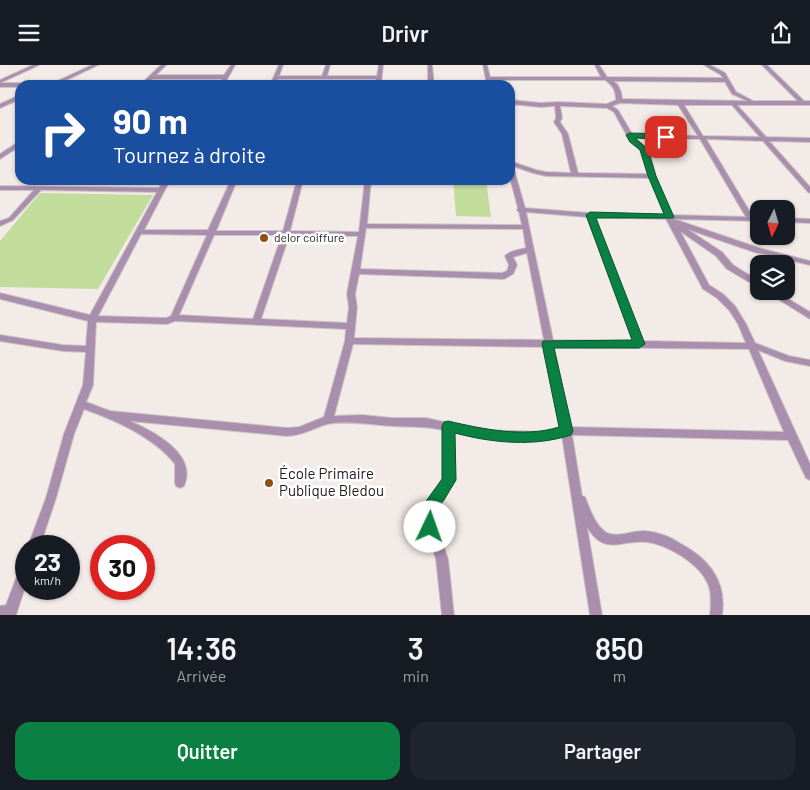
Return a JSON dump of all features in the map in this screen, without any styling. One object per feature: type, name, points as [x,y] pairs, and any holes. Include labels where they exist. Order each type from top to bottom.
[{"type":"street","points":[[0,83],[37,65]]},
{"type":"street","points":[[63,80],[96,65]]},
{"type":"street","points":[[148,80],[164,65]]},
{"type":"street","points":[[224,80],[233,65]]},
{"type":"street","points":[[275,80],[281,65]]},
{"type":"street","points":[[324,78],[328,65]]},
{"type":"street","points":[[276,77],[379,78],[381,65]]},
{"type":"street","points":[[430,65],[431,80]]},
{"type":"street","points":[[485,65],[489,78],[726,80]]},
{"type":"street","points":[[597,65],[604,78],[614,83],[619,94],[619,101]]},
{"type":"street","points":[[706,65],[723,74],[734,93],[753,103]]},
{"type":"street","points":[[764,65],[803,103]]},
{"type":"street","points":[[151,77],[226,77]]},
{"type":"street","points":[[0,83],[15,84]]},
{"type":"street","points":[[0,106],[15,99]]},
{"type":"street","points":[[515,103],[608,106],[619,101],[810,103]]},
{"type":"street","points":[[680,103],[703,137],[729,186],[750,213]]},
{"type":"street","points":[[734,103],[810,191]]},
{"type":"street","points":[[557,104],[559,118],[557,122],[565,134],[575,174]]},
{"type":"street","points":[[608,106],[616,111],[632,140],[644,149],[652,176],[671,219],[706,287],[720,296],[732,308],[742,324],[810,475]]},
{"type":"street","points":[[630,135],[810,140]]},
{"type":"street","points":[[0,157],[15,146]]},
{"type":"street","points":[[0,151],[15,152]]},
{"type":"street","points":[[515,166],[535,172],[652,176]]},
{"type":"street","points":[[38,535],[80,404],[88,385],[92,319],[164,185]]},
{"type":"street","points":[[174,319],[232,185]]},
{"type":"street","points":[[256,322],[286,233],[299,185]]},
{"type":"street","points":[[328,420],[350,341],[353,307],[351,294],[362,234],[367,185]]},
{"type":"street","points":[[514,185],[520,211],[526,227],[542,306],[547,344],[566,431],[596,615]]},
{"type":"street","points":[[0,188],[161,190]]},
{"type":"street","points":[[0,225],[11,219],[39,189]]},
{"type":"street","points":[[520,211],[671,219],[750,219]]},
{"type":"street","points":[[590,215],[639,344]]},
{"type":"street","points":[[671,219],[756,250],[810,263]]},
{"type":"street","points":[[671,219],[719,254],[730,267],[750,279]]},
{"type":"street","points":[[795,220],[810,221]]},
{"type":"street","points":[[362,226],[526,227]]},
{"type":"street","points":[[138,232],[362,234]]},
{"type":"street","points":[[356,271],[504,276],[510,272],[513,265],[509,257],[513,253],[530,250]]},
{"type":"street","points":[[0,296],[92,319],[167,321],[174,319],[351,326]]},
{"type":"street","points":[[784,300],[810,316]]},
{"type":"street","points":[[0,338],[63,348],[89,349]]},
{"type":"street","points":[[350,341],[757,346],[798,362],[810,363]]},
{"type":"street","points":[[80,404],[110,415],[167,447],[179,461],[181,468],[180,483]]},
{"type":"street","points":[[110,415],[287,432],[299,431],[328,420],[362,419],[392,422],[426,422],[480,434],[524,437],[547,436],[566,431],[791,436]]},
{"type":"street","points":[[448,426],[449,480],[439,496],[426,511],[442,559],[448,615]]},
{"type":"street","points":[[576,491],[596,531],[607,539],[620,540],[643,536],[661,538],[684,551],[713,579],[716,590],[716,615]]},
{"type":"street","points":[[7,613],[15,594]]},
{"type":"green space","points":[[453,185],[487,185],[491,217],[456,216]]},
{"type":"green space","points":[[40,193],[153,195],[98,289],[0,287],[0,241]]},
{"type":"place","name":"delor coiffure","points":[[264,238]]},
{"type":"place","name":"École Primaire Publique Bledou","points":[[269,483]]},
{"type":"route","points":[[430,527],[426,511],[439,496],[449,480],[448,426],[480,434],[524,437],[547,436],[566,431],[547,344],[639,344],[590,215],[670,217],[652,176],[644,149],[632,140],[630,135],[666,137]]}]
